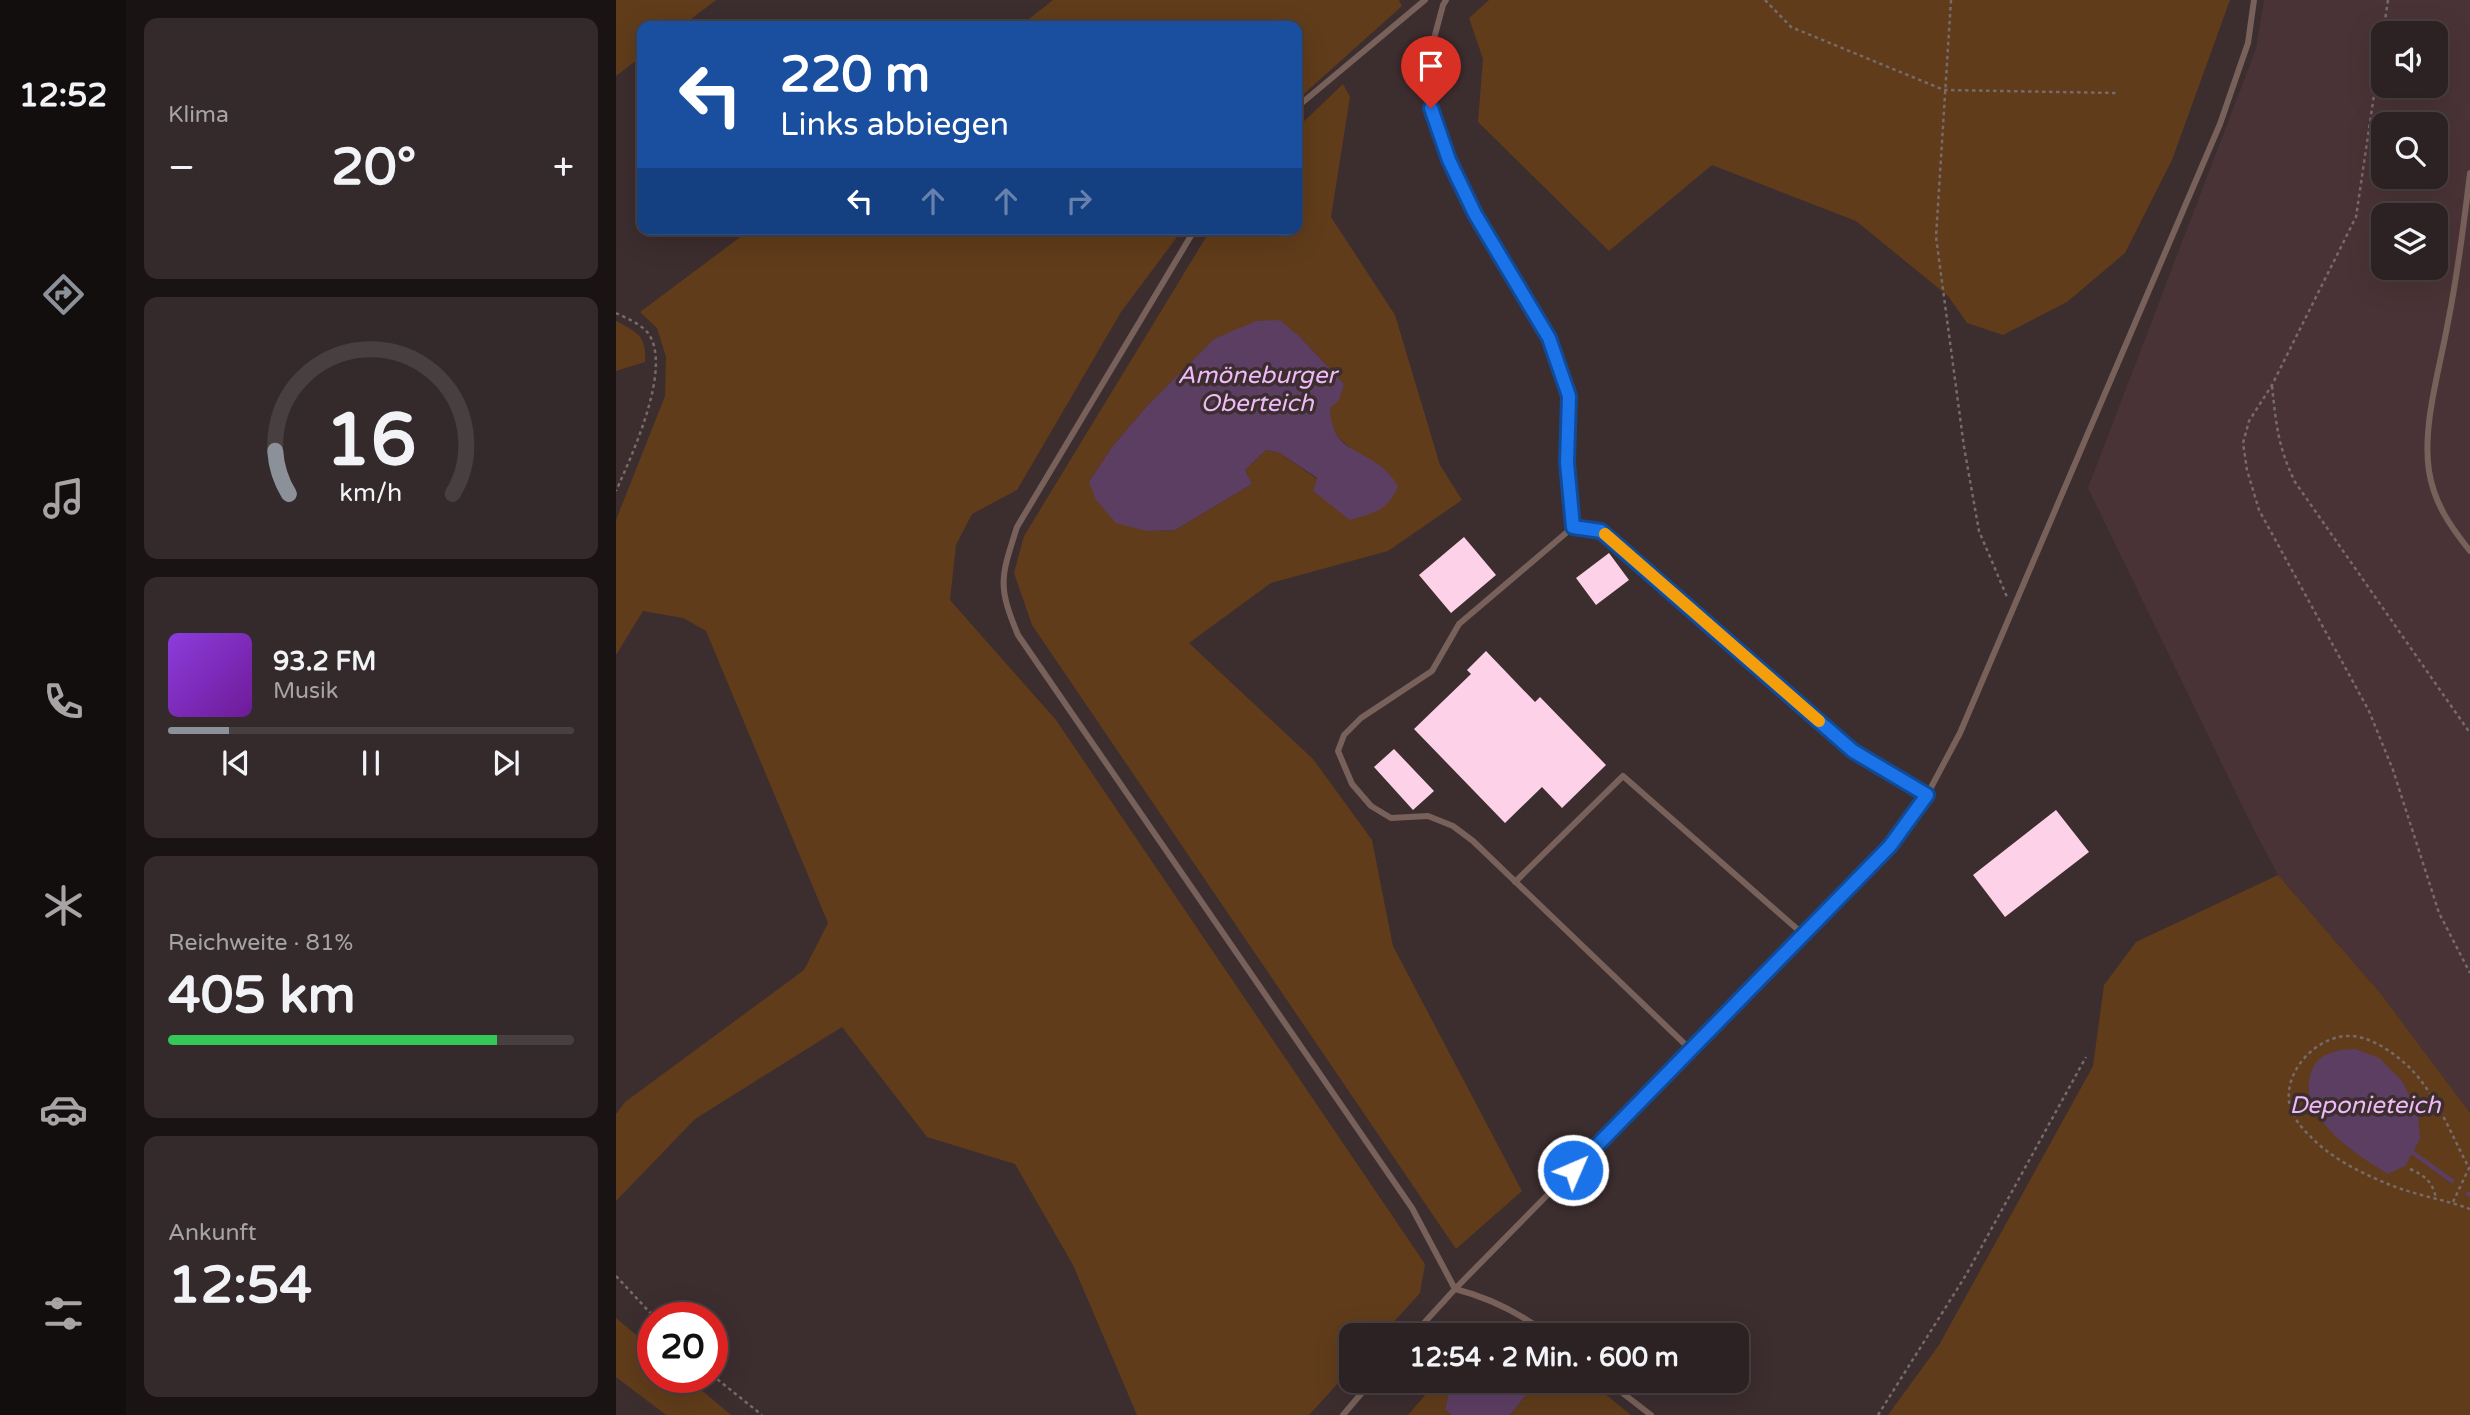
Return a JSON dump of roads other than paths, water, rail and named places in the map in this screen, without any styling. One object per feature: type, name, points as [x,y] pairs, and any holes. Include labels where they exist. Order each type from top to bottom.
[{"type":"lane","points":[[1302,103],[1425,0]]},
{"type":"lane","points":[[1446,0],[1428,61],[1431,108],[1449,160],[1475,214],[1549,338],[1569,396],[1567,463],[1573,527]]},
{"type":"lane","points":[[1424,1323],[1890,846],[1927,795],[1960,733],[2220,124],[2248,43],[2254,0]]},
{"type":"lane","points":[[2470,173],[2458,269],[2427,442],[2429,474],[2441,509],[2470,551]]},
{"type":"lane","points":[[1191,235],[1017,527],[1002,573],[1005,604],[1018,635],[1412,1208],[1455,1289],[1504,1305],[1533,1323]]},
{"type":"lane","points":[[1691,1051],[1454,826],[1429,816],[1391,818],[1371,806],[1352,784],[1338,751],[1345,735],[1361,718],[1432,671],[1459,624],[1573,527],[1601,531],[1853,751],[1927,795]]},
{"type":"lane","points":[[1515,882],[1623,776],[1804,935]]},
{"type":"lane","points":[[1343,1415],[1362,1393]]},
{"type":"lane","points":[[1623,1393],[1651,1415]]},
{"type":"water","name":"Amöneburger Oberteich","points":[[1280,320],[1300,337],[1344,384],[1339,400],[1330,408],[1335,432],[1348,446],[1383,468],[1398,486],[1394,495],[1379,510],[1350,520],[1313,491],[1317,478],[1280,453],[1266,450],[1245,470],[1252,484],[1175,530],[1147,531],[1116,523],[1096,500],[1089,482],[1112,447],[1146,407],[1214,339],[1256,321]]},
{"type":"water","name":"Deponieteich","points":[[2355,1049],[2379,1058],[2402,1081],[2418,1113],[2420,1139],[2405,1166],[2388,1174],[2332,1133],[2312,1105],[2309,1089],[2314,1066],[2328,1054]]},
{"type":"water","points":[[1449,1393],[1528,1393],[1510,1415],[1451,1415],[1445,1409]]},
{"type":"waterway","points":[[2412,1152],[2452,1181]]}]
